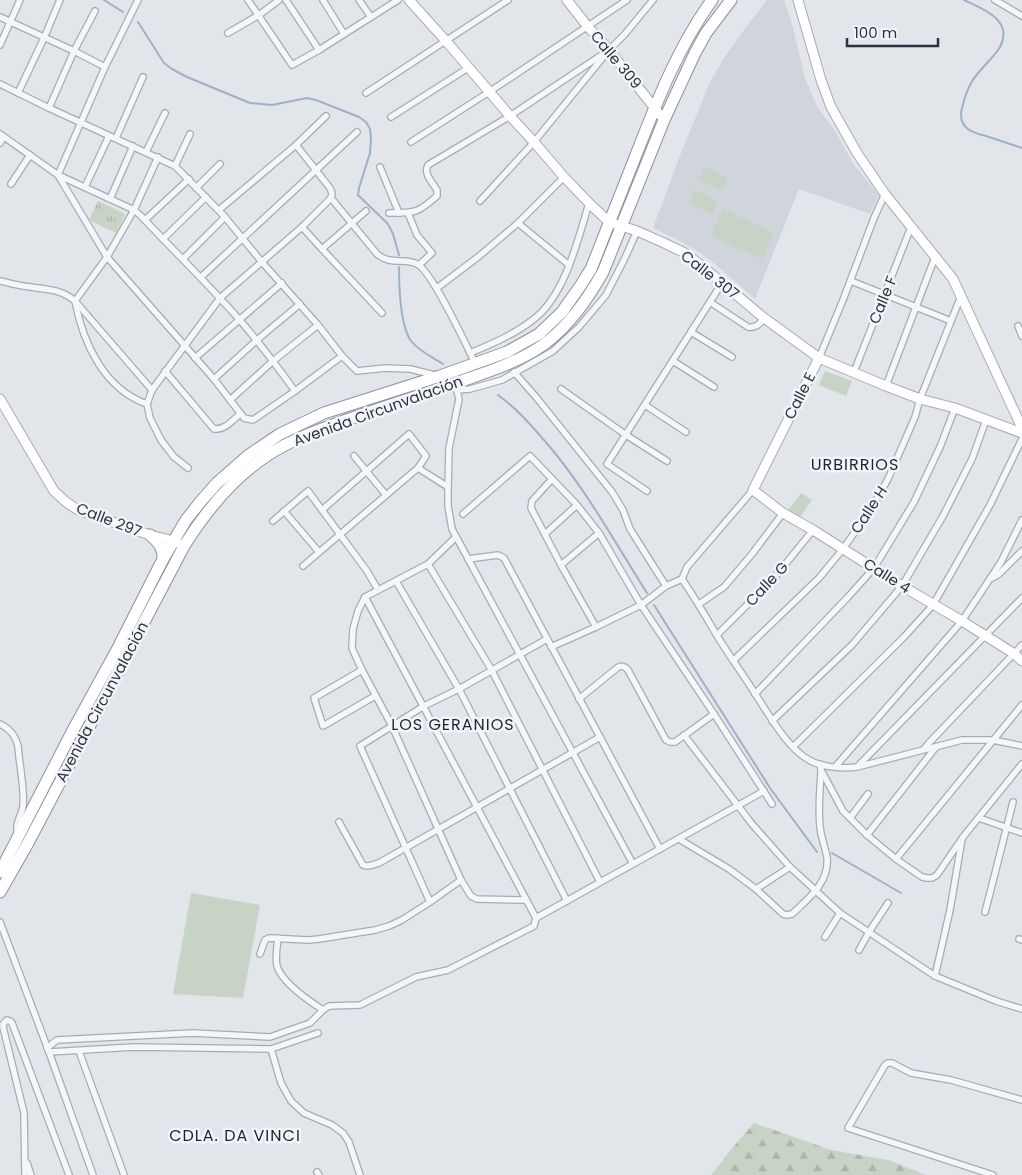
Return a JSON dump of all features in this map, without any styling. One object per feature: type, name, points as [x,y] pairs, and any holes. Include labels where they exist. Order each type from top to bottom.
[{"type":"highway","name":"Avenida Circunvalación","points":[[0,872],[24,839],[179,544],[191,514],[217,483],[249,454],[280,434],[324,413],[440,376],[473,358],[507,352],[539,334],[562,312],[591,269],[654,107],[698,19],[712,0]]},
{"type":"highway","name":"Avenida Circunvalación","points":[[0,892],[72,732],[117,650],[163,559],[179,544],[224,493],[253,466],[284,446],[326,427],[456,387],[522,358],[544,345],[570,321],[590,295],[603,272],[664,120],[695,53],[706,33],[731,0]]},
{"type":"highway","points":[[150,535],[160,545],[164,555],[163,559]]},
{"type":"street","points":[[0,45],[20,0]]},
{"type":"street","points":[[18,93],[60,0]]},
{"type":"street","points":[[58,175],[138,0]]},
{"type":"street","points":[[248,0],[292,65],[398,0]]},
{"type":"street","points":[[228,33],[259,15],[279,0]]},
{"type":"street","points":[[286,0],[319,50]]},
{"type":"street","points":[[323,0],[344,34]]},
{"type":"street","points":[[359,0],[371,17]]},
{"type":"street","name":"Calle 307","points":[[409,0],[564,177],[589,204],[610,222],[637,231],[684,253],[703,266],[764,318],[820,358],[920,399],[955,408],[1022,433]]},
{"type":"street","points":[[366,93],[508,0]]},
{"type":"street","points":[[412,142],[627,0]]},
{"type":"street","points":[[480,201],[534,142],[652,0]]},
{"type":"street","points":[[798,0],[831,107],[857,153],[885,194],[953,279],[1022,428]]},
{"type":"street","points":[[995,0],[1022,16]]},
{"type":"street","name":"Calle 309","points":[[569,1],[664,120]]},
{"type":"street","points":[[49,108],[74,51],[95,11]]},
{"type":"street","points":[[0,17],[106,67]]},
{"type":"street","points":[[389,213],[408,213],[422,208],[437,196],[438,190],[426,173],[428,165],[510,116],[610,50]]},
{"type":"street","points":[[391,117],[468,68]]},
{"type":"street","points":[[116,138],[143,76]]},
{"type":"street","points":[[0,84],[175,166],[219,210],[318,325],[342,356],[357,371],[410,368],[440,376],[456,387],[470,389],[502,380],[553,351],[579,327],[606,295],[637,231]]},
{"type":"street","points":[[146,152],[165,112]]},
{"type":"street","points":[[219,210],[326,116]]},
{"type":"street","points":[[201,277],[357,132]]},
{"type":"street","points":[[175,166],[190,134]]},
{"type":"street","points":[[0,144],[2,136],[58,175],[134,210],[201,277],[239,319],[295,391]]},
{"type":"street","points":[[85,187],[109,136]]},
{"type":"street","points":[[296,144],[330,188],[332,198],[381,257],[390,261],[419,265],[437,288],[473,358],[535,319],[552,300],[570,265],[589,204]]},
{"type":"street","points":[[110,199],[133,146]]},
{"type":"street","points":[[11,184],[30,155]]},
{"type":"street","points":[[147,404],[138,401],[118,388],[100,368],[87,343],[77,314],[75,301],[107,257],[134,210],[158,157]]},
{"type":"street","points":[[196,188],[220,164]]},
{"type":"street","points":[[380,167],[399,213]]},
{"type":"street","points":[[58,175],[107,257],[214,379],[244,418],[253,420],[342,356]]},
{"type":"street","points":[[437,288],[518,223],[564,177]]},
{"type":"street","points":[[145,220],[189,179]]},
{"type":"street","name":"Calle E","points":[[682,579],[687,567],[752,490],[820,358],[885,194]]},
{"type":"street","points":[[163,239],[206,197]]},
{"type":"street","points":[[188,468],[174,457],[161,440],[150,418],[147,404],[152,390],[220,298],[302,227],[332,198]]},
{"type":"street","points":[[322,249],[366,211]]},
{"type":"street","points":[[408,213],[417,235],[432,253],[419,265]]},
{"type":"street","points":[[183,259],[225,217]]},
{"type":"street","points":[[518,223],[570,265]]},
{"type":"street","points":[[302,227],[382,313]]},
{"type":"street","name":"Calle F","points":[[854,372],[911,227]]},
{"type":"street","points":[[886,386],[935,257]]},
{"type":"street","points":[[0,281],[51,289],[67,294],[152,390]]},
{"type":"street","points":[[851,281],[951,321]]},
{"type":"street","points":[[195,358],[282,283]]},
{"type":"street","points":[[647,491],[607,464],[722,283]]},
{"type":"street","name":"Calle H","points":[[734,660],[819,578],[843,549],[873,506],[888,479],[915,417],[920,399],[961,296]]},
{"type":"street","points":[[710,302],[748,327],[757,326],[764,318]]},
{"type":"street","points":[[214,379],[300,304]]},
{"type":"street","points":[[230,400],[273,361],[318,325]]},
{"type":"street","points":[[1018,326],[1022,336]]},
{"type":"street","points":[[691,332],[732,357]]},
{"type":"street","points":[[672,361],[714,387]]},
{"type":"street","points":[[166,371],[214,429],[223,428],[240,414]]},
{"type":"street","points":[[514,372],[612,492],[623,510],[630,529],[666,586]]},
{"type":"street","points":[[456,387],[459,399],[449,448],[448,506],[452,529],[633,864]]},
{"type":"street","points":[[561,389],[626,435],[667,461]]},
{"type":"street","name":"Calle 297","points":[[0,399],[54,491],[66,502],[78,510],[179,544]]},
{"type":"street","points":[[645,406],[686,432]]},
{"type":"street","points":[[755,694],[874,568],[914,502],[940,447],[955,408]]},
{"type":"street","points":[[772,721],[852,645],[902,586],[947,508],[972,459],[986,420]]},
{"type":"street","points":[[302,566],[418,468],[426,456],[409,434],[322,510]]},
{"type":"street","points":[[793,747],[904,637],[933,604],[990,505],[1022,439]]},
{"type":"street","points":[[354,456],[386,495]]},
{"type":"street","points":[[463,514],[530,456],[577,506],[599,533],[641,605],[772,804]]},
{"type":"street","points":[[418,468],[448,487]]},
{"type":"street","points":[[552,480],[532,501],[530,504],[531,508],[560,565],[596,627]]},
{"type":"street","name":"Calle 4","points":[[752,490],[783,513],[1013,653],[1022,661]]},
{"type":"street","points":[[273,521],[308,491],[367,571],[378,590]]},
{"type":"street","points":[[545,534],[577,506]]},
{"type":"street","points":[[284,511],[319,552]]},
{"type":"street","points":[[699,604],[724,586],[752,554],[783,513]]},
{"type":"street","points":[[835,767],[962,622],[1001,562],[1022,520]]},
{"type":"street","name":"Calle G","points":[[717,635],[775,576],[813,530]]},
{"type":"street","points":[[560,565],[599,533]]},
{"type":"street","points":[[456,537],[428,564],[365,597],[358,611],[353,629],[352,648],[392,726],[461,880],[471,896],[477,899],[526,900]]},
{"type":"street","points":[[990,580],[999,574],[1022,551]]},
{"type":"street","points":[[468,559],[498,555],[504,558],[660,849]]},
{"type":"street","points":[[428,564],[491,669],[600,882]]},
{"type":"street","points":[[552,647],[641,605],[666,586],[682,579],[772,721],[793,747],[821,767],[857,767],[962,740],[993,740],[1022,746]]},
{"type":"street","points":[[396,581],[459,688],[567,901]]},
{"type":"street","points":[[48,1050],[57,1040],[193,1033],[270,1037],[310,1023],[329,1006],[360,1005],[416,977],[448,970],[534,926],[536,918],[365,597]]},
{"type":"street","points":[[857,767],[1022,598]]},
{"type":"street","points":[[430,902],[360,746],[424,706],[547,639]]},
{"type":"street","points":[[924,749],[1022,645]]},
{"type":"street","points":[[579,699],[618,667],[622,666],[628,670],[666,740],[675,742],[714,714]]},
{"type":"street","points":[[362,670],[314,698],[323,726],[375,696]]},
{"type":"street","points":[[896,859],[1022,705]]},
{"type":"street","points":[[0,724],[11,732],[18,746],[23,807],[16,829],[24,839]]},
{"type":"street","points":[[684,735],[752,824],[790,867],[840,913],[935,976],[1022,1010]]},
{"type":"street","points":[[339,822],[363,865],[379,863],[600,737]]},
{"type":"street","points":[[867,835],[936,747]]},
{"type":"street","points":[[821,767],[843,811],[867,835],[896,859],[922,877],[932,878],[937,874],[962,837],[1022,764]]},
{"type":"street","points":[[679,839],[729,869],[756,889],[783,914],[792,914],[816,892],[826,873],[826,857],[820,828],[819,810],[821,767]]},
{"type":"street","points":[[536,918],[764,791]]},
{"type":"street","points":[[850,818],[868,794]]},
{"type":"street","points":[[986,912],[1013,802]]},
{"type":"street","points":[[979,818],[1022,833]]},
{"type":"street","points":[[935,976],[950,910],[962,837]]},
{"type":"street","points":[[756,889],[790,867]]},
{"type":"street","points":[[260,954],[267,939],[308,940],[375,930],[389,926],[402,920],[461,880]]},
{"type":"street","points":[[859,950],[888,903]]},
{"type":"street","points":[[825,937],[840,913]]},
{"type":"street","points":[[0,922],[93,1175]]},
{"type":"street","points":[[278,938],[277,962],[280,971],[302,996],[323,1010]]},
{"type":"street","points":[[25,1175],[24,1113],[3,1027],[7,1020],[12,1023],[69,1175]]},
{"type":"street","points":[[48,1050],[79,1051],[134,1047],[271,1049],[318,1033]]},
{"type":"street","points":[[271,1049],[281,1084],[291,1102],[304,1113],[332,1124],[343,1133],[360,1175]]},
{"type":"street","points":[[79,1051],[124,1175]]},
{"type":"street","points":[[993,1175],[848,1128],[885,1065],[888,1063],[892,1063],[911,1073],[950,1080],[1022,1100]]},
{"type":"street","points":[[25,1157],[32,1175]]},
{"type":"shaded area","points":[[767,0],[784,0],[806,81],[818,108],[837,134],[854,165],[879,195],[870,214],[799,189],[755,299],[699,252],[653,228],[710,82],[724,58]]},
{"type":"green space","points":[[704,167],[728,178],[722,191],[698,180]]},
{"type":"green space","points":[[694,190],[718,201],[713,214],[688,203]]},
{"type":"green space","points":[[98,201],[125,214],[116,233],[89,220]]},
{"type":"green space","points":[[723,209],[774,233],[762,259],[711,236]]},
{"type":"green space","points":[[825,371],[852,381],[846,396],[819,385]]},
{"type":"green space","points":[[801,493],[812,500],[798,520],[787,512]]},
{"type":"green space","points":[[191,893],[260,905],[243,998],[173,994]]},
{"type":"green space","points":[[754,1123],[831,1150],[888,1160],[926,1175],[711,1175]]},
{"type":"waterway","points":[[104,0],[123,12]]},
{"type":"waterway","points":[[964,0],[980,7],[994,17],[1000,23],[1003,30],[1003,38],[1000,47],[974,78],[970,86],[961,111],[962,122],[974,132],[1022,148]]},
{"type":"waterway","points":[[138,22],[164,63],[187,77],[250,103],[272,105],[307,98],[359,117],[366,122],[370,129],[370,153],[358,195],[388,224],[399,255]]},
{"type":"waterway","points":[[399,267],[401,305],[407,334],[418,348],[443,364]]},
{"type":"waterway","points":[[498,395],[522,416],[573,476],[647,593]]},
{"type":"waterway","points":[[654,605],[770,788],[817,852]]},
{"type":"waterway","points":[[832,853],[901,893]]},
{"type":"district","name":"URBIRRIOS","points":[[855,464]]},
{"type":"district","name":"LOS GERANIOS","points":[[453,724]]},
{"type":"district","name":"CDLA. DA VINCI","points":[[235,1135]]}]
